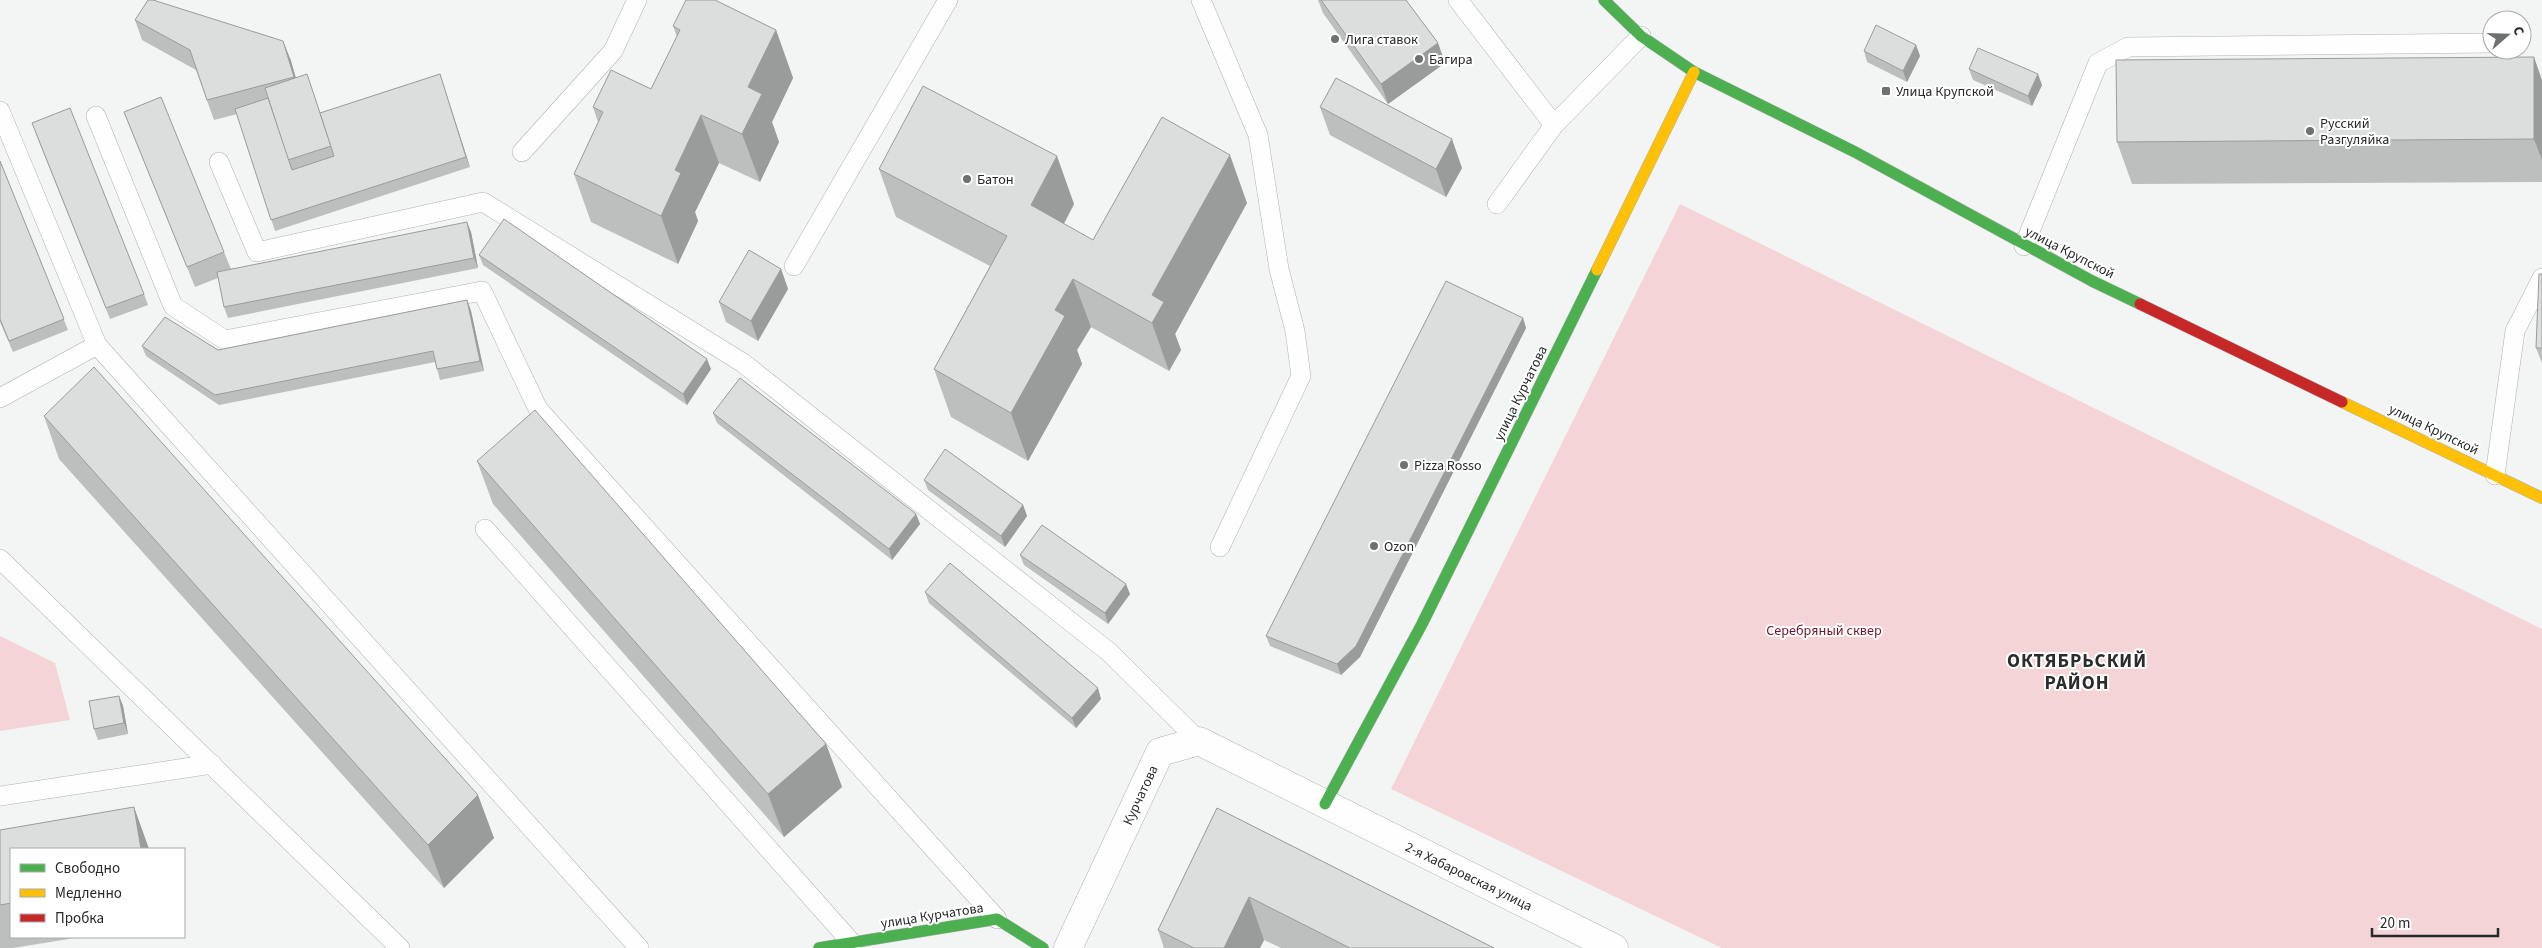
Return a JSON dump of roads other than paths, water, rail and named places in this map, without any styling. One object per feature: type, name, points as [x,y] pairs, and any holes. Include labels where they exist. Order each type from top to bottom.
[{"type":"street","name":"улица Крупской","points":[[1609,2],[1642,36],[1694,72],[1855,152],[2024,246],[2542,498]]},
{"type":"street","name":"улица Курчатова","points":[[1325,804],[1364,734],[1492,484],[1694,72]]},
{"type":"street","points":[[1199,741],[1325,804]]},
{"type":"street","name":"Курчатова","points":[[1068,948],[1160,752],[1199,741]]},
{"type":"street","name":"2-я Хабаровская улица","points":[[1325,804],[1614,948]]},
{"type":"street","name":"улица Курчатова","points":[[819,948],[997,919],[1043,948]]},
{"type":"lane","points":[[522,152],[612,51],[637,0]]},
{"type":"lane","points":[[794,266],[948,0]]},
{"type":"lane","points":[[1201,0],[1258,136],[1279,269],[1294,331],[1301,376],[1220,547]]},
{"type":"lane","points":[[1458,0],[1554,125]]},
{"type":"lane","points":[[1497,204],[1554,125],[1642,36]]},
{"type":"lane","points":[[2024,246],[2098,63],[2128,47],[2482,43]]},
{"type":"lane","points":[[0,111],[97,345],[639,948]]},
{"type":"lane","points":[[96,116],[173,306],[225,340],[482,291],[538,409],[997,919]]},
{"type":"lane","points":[[219,162],[257,252],[483,202],[744,363],[1109,652],[1199,741]]},
{"type":"lane","points":[[2495,476],[2515,331],[2542,278]]},
{"type":"lane","points":[[0,398],[97,345]]},
{"type":"lane","points":[[485,529],[852,943]]},
{"type":"lane","points":[[0,559],[400,948]]},
{"type":"lane","points":[[0,796],[212,764]]},
{"type":"place","name":"Лига ставок","points":[[1335,39]]},
{"type":"place","name":"Багира","points":[[1419,59]]},
{"type":"place","name":"Улица Крупской","points":[[1886,91]]},
{"type":"place","name":"Русский Разгуляйка","points":[[2310,131]]},
{"type":"place","name":"Батон","points":[[967,179]]},
{"type":"place","name":"Pizza Rosso","points":[[1404,465]]},
{"type":"place","name":"Ozon","points":[[1374,546]]},
{"type":"district","name":"ОКТЯБРЬСКИЙ РАЙОН","points":[[2077,671]]},
{"type":"park label","name":"Серебряный сквер","points":[[1824,630]]}]
